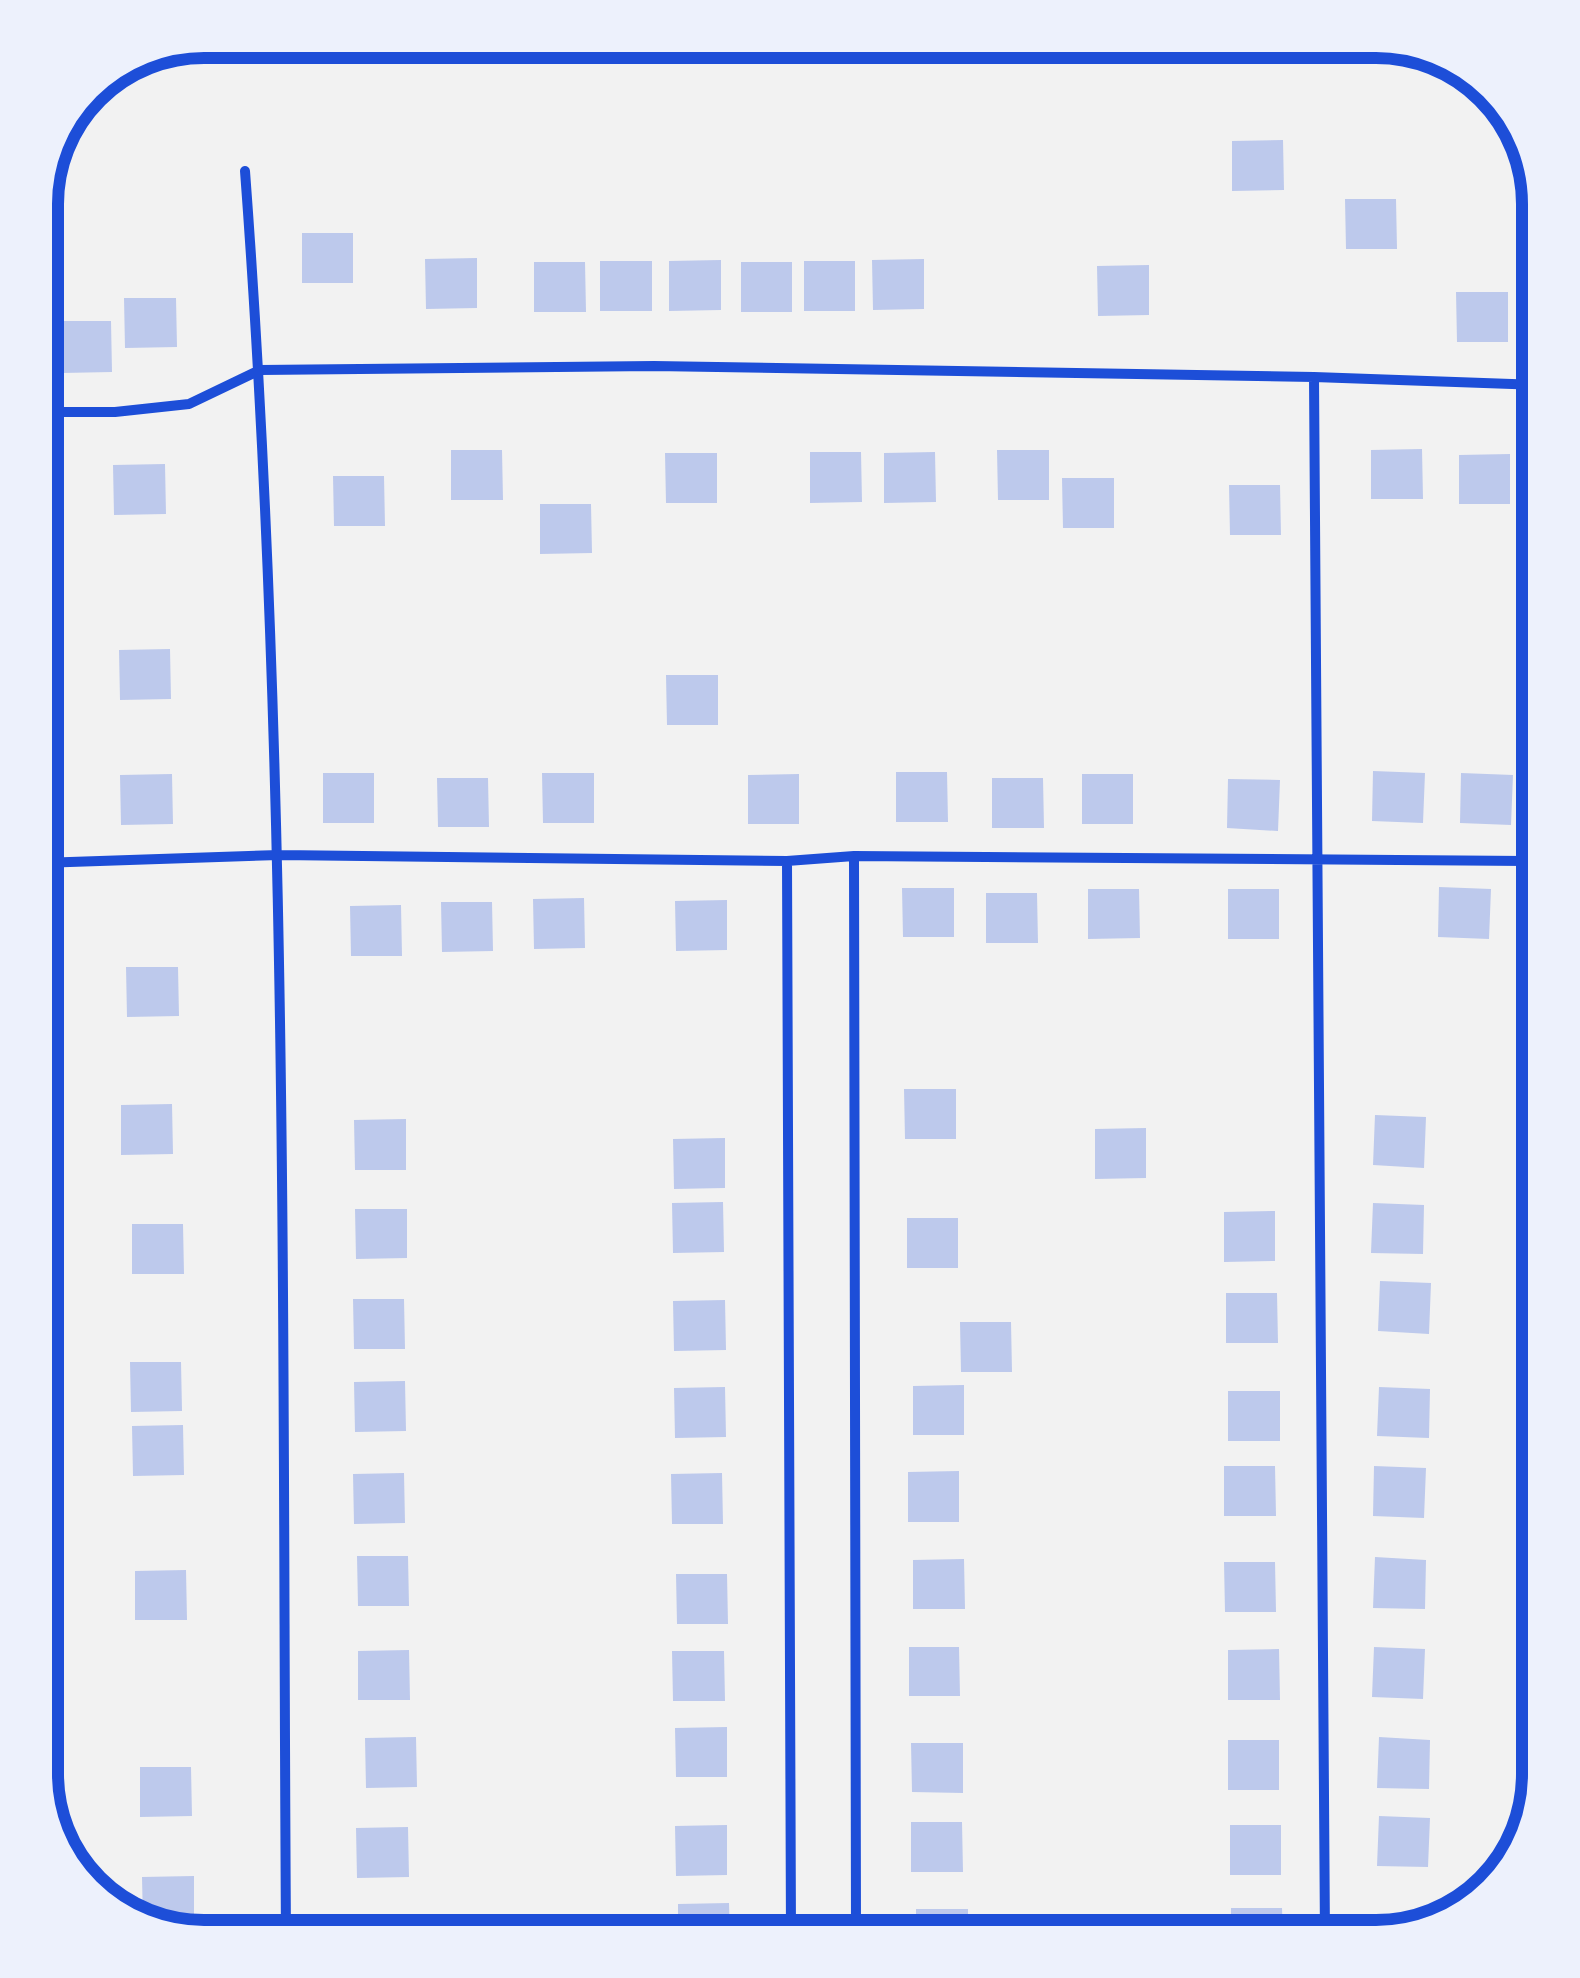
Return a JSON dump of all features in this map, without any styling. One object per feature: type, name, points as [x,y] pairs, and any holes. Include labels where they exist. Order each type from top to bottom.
[{"type":"street","points":[[245,170],[260,370],[279,855],[286,1920]]},
{"type":"street","points":[[58,412],[115,412],[188,404],[260,370],[654,366],[1522,384]]},
{"type":"street","points":[[1314,377],[1325,1920]]},
{"type":"street","points":[[58,862],[279,855],[787,861],[854,856],[1522,861]]},
{"type":"street","points":[[854,856],[856,1920]]},
{"type":"street","points":[[787,861],[791,1920]]},
{"type":"building","points":[[1283,140],[1284,190],[1232,191],[1232,141]]},
{"type":"building","points":[[1345,199],[1396,199],[1397,249],[1346,249]]},
{"type":"building","points":[[302,233],[353,233],[353,283],[302,283]]},
{"type":"building","points":[[477,258],[477,308],[426,309],[425,259]]},
{"type":"building","points":[[924,259],[924,309],[873,310],[872,260]]},
{"type":"building","points":[[721,260],[721,310],[669,311],[669,261]]},
{"type":"building","points":[[600,261],[652,261],[652,311],[600,311]]},
{"type":"building","points":[[804,261],[855,261],[855,311],[804,311]]},
{"type":"building","points":[[534,262],[585,262],[586,312],[534,312]]},
{"type":"building","points":[[741,262],[792,262],[792,312],[741,312]]},
{"type":"building","points":[[1149,265],[1149,315],[1098,316],[1097,266]]},
{"type":"building","points":[[1456,292],[1508,292],[1508,342],[1457,342]]},
{"type":"building","points":[[124,298],[176,298],[177,347],[125,348]]},
{"type":"building","points":[[61,321],[111,321],[112,372],[62,373]]},
{"type":"building","points":[[1422,449],[1423,499],[1371,499],[1371,450]]},
{"type":"building","points":[[451,450],[502,450],[503,500],[451,500]]},
{"type":"building","points":[[997,450],[1049,450],[1049,500],[998,500]]},
{"type":"building","points":[[810,452],[861,452],[862,502],[810,503]]},
{"type":"building","points":[[935,452],[936,502],[884,503],[884,453]]},
{"type":"building","points":[[665,453],[717,453],[717,503],[666,503]]},
{"type":"building","points":[[1510,454],[1510,504],[1459,504],[1459,455]]},
{"type":"building","points":[[165,464],[166,514],[114,515],[113,465]]},
{"type":"building","points":[[333,476],[384,476],[385,526],[334,526]]},
{"type":"building","points":[[1062,478],[1114,478],[1114,528],[1063,528]]},
{"type":"building","points":[[1229,485],[1280,485],[1281,535],[1230,535]]},
{"type":"building","points":[[540,504],[591,504],[592,553],[540,554]]},
{"type":"building","points":[[170,649],[171,699],[120,700],[119,650]]},
{"type":"building","points":[[666,675],[718,675],[718,725],[667,725]]},
{"type":"building","points":[[1373,771],[1425,773],[1423,823],[1372,821]]},
{"type":"building","points":[[896,772],[947,772],[948,822],[896,822]]},
{"type":"building","points":[[323,773],[374,773],[374,823],[323,823]]},
{"type":"building","points":[[542,773],[594,773],[594,823],[543,823]]},
{"type":"building","points":[[1461,773],[1513,775],[1511,825],[1460,823]]},
{"type":"building","points":[[172,774],[173,824],[121,825],[120,775]]},
{"type":"building","points":[[799,774],[799,824],[748,824],[748,775]]},
{"type":"building","points":[[1082,774],[1133,774],[1133,824],[1082,824]]},
{"type":"building","points":[[437,778],[488,778],[489,827],[438,827]]},
{"type":"building","points":[[992,778],[1043,778],[1044,828],[992,828]]},
{"type":"building","points":[[1228,779],[1280,780],[1278,831],[1227,828]]},
{"type":"building","points":[[1439,887],[1491,889],[1489,939],[1438,937]]},
{"type":"building","points":[[902,888],[954,888],[954,937],[903,937]]},
{"type":"building","points":[[1088,889],[1139,889],[1140,938],[1088,939]]},
{"type":"building","points":[[1228,889],[1279,889],[1279,939],[1228,939]]},
{"type":"building","points":[[986,893],[1037,893],[1038,943],[986,943]]},
{"type":"building","points":[[584,898],[585,948],[534,949],[533,899]]},
{"type":"building","points":[[727,900],[727,950],[676,951],[675,901]]},
{"type":"building","points":[[441,902],[492,902],[493,951],[442,952]]},
{"type":"building","points":[[401,905],[402,956],[351,956],[350,906]]},
{"type":"building","points":[[126,967],[178,967],[179,1016],[127,1017]]},
{"type":"building","points":[[904,1089],[956,1089],[956,1139],[905,1139]]},
{"type":"building","points":[[172,1104],[173,1154],[121,1155],[121,1105]]},
{"type":"building","points":[[1375,1115],[1426,1117],[1424,1168],[1373,1165]]},
{"type":"building","points":[[406,1119],[406,1170],[355,1170],[354,1120]]},
{"type":"building","points":[[1146,1128],[1146,1178],[1095,1179],[1095,1129]]},
{"type":"building","points":[[725,1138],[725,1188],[674,1189],[673,1139]]},
{"type":"building","points":[[723,1202],[724,1252],[673,1253],[672,1203]]},
{"type":"building","points":[[1373,1203],[1424,1205],[1423,1254],[1371,1253]]},
{"type":"building","points":[[355,1209],[407,1209],[407,1258],[356,1259]]},
{"type":"building","points":[[1275,1211],[1275,1261],[1224,1262],[1224,1212]]},
{"type":"building","points":[[907,1218],[958,1218],[958,1268],[907,1268]]},
{"type":"building","points":[[132,1224],[183,1224],[184,1274],[132,1274]]},
{"type":"building","points":[[1380,1281],[1431,1283],[1429,1334],[1378,1331]]},
{"type":"building","points":[[1226,1293],[1277,1293],[1278,1343],[1226,1343]]},
{"type":"building","points":[[353,1299],[404,1299],[405,1349],[354,1349]]},
{"type":"building","points":[[725,1300],[726,1350],[674,1351],[673,1301]]},
{"type":"building","points":[[960,1322],[1011,1322],[1012,1372],[961,1372]]},
{"type":"building","points":[[130,1362],[181,1362],[182,1411],[131,1412]]},
{"type":"building","points":[[405,1381],[406,1431],[355,1432],[354,1382]]},
{"type":"building","points":[[964,1385],[964,1435],[913,1435],[913,1386]]},
{"type":"building","points":[[725,1387],[726,1437],[675,1438],[674,1388]]},
{"type":"building","points":[[1379,1387],[1430,1389],[1429,1438],[1377,1436]]},
{"type":"building","points":[[1228,1391],[1280,1391],[1280,1441],[1228,1441]]},
{"type":"building","points":[[183,1425],[184,1475],[133,1476],[132,1426]]},
{"type":"building","points":[[1224,1466],[1275,1466],[1276,1516],[1224,1516]]},
{"type":"building","points":[[1374,1466],[1426,1468],[1424,1518],[1373,1516]]},
{"type":"building","points":[[959,1471],[959,1522],[908,1522],[908,1472]]},
{"type":"building","points":[[404,1473],[405,1523],[354,1524],[353,1474]]},
{"type":"building","points":[[722,1473],[723,1524],[672,1524],[671,1474]]},
{"type":"building","points":[[357,1556],[408,1556],[409,1606],[358,1606]]},
{"type":"building","points":[[1375,1557],[1426,1560],[1425,1609],[1373,1608]]},
{"type":"building","points":[[964,1559],[965,1609],[913,1609],[913,1560]]},
{"type":"building","points":[[1224,1562],[1275,1562],[1276,1612],[1225,1612]]},
{"type":"building","points":[[186,1570],[187,1620],[135,1620],[135,1571]]},
{"type":"building","points":[[676,1574],[727,1574],[728,1624],[677,1624]]},
{"type":"building","points":[[909,1647],[959,1647],[960,1696],[909,1696]]},
{"type":"building","points":[[1374,1647],[1425,1649],[1423,1699],[1372,1697]]},
{"type":"building","points":[[1279,1649],[1280,1700],[1228,1700],[1228,1650]]},
{"type":"building","points":[[409,1650],[410,1700],[358,1700],[358,1651]]},
{"type":"building","points":[[672,1651],[724,1651],[725,1701],[673,1701]]},
{"type":"building","points":[[727,1727],[727,1777],[676,1777],[675,1728]]},
{"type":"building","points":[[416,1737],[417,1787],[366,1788],[365,1738]]},
{"type":"building","points":[[1379,1737],[1430,1740],[1429,1789],[1377,1788]]},
{"type":"building","points":[[1228,1740],[1279,1740],[1279,1790],[1228,1790]]},
{"type":"building","points":[[911,1743],[963,1743],[963,1793],[912,1792]]},
{"type":"building","points":[[140,1767],[191,1767],[192,1816],[140,1817]]},
{"type":"building","points":[[1379,1816],[1430,1818],[1428,1867],[1377,1866]]},
{"type":"building","points":[[911,1822],[962,1822],[963,1872],[911,1872]]},
{"type":"building","points":[[727,1825],[727,1875],[676,1876],[675,1826]]},
{"type":"building","points":[[1230,1825],[1281,1825],[1281,1875],[1230,1875]]},
{"type":"building","points":[[408,1827],[409,1877],[357,1878],[356,1828]]},
{"type":"building","points":[[194,1876],[194,1919],[166,1916],[143,1906],[142,1877]]},
{"type":"building","points":[[729,1903],[729,1920],[678,1920],[678,1904]]},
{"type":"building","points":[[1231,1908],[1282,1908],[1282,1920],[1231,1920]]},
{"type":"building","points":[[916,1909],[968,1909],[968,1920],[916,1920]]},
{"type":"building","points":[[1376,1914],[1415,1916],[1395,1919],[1376,1920]]}]
